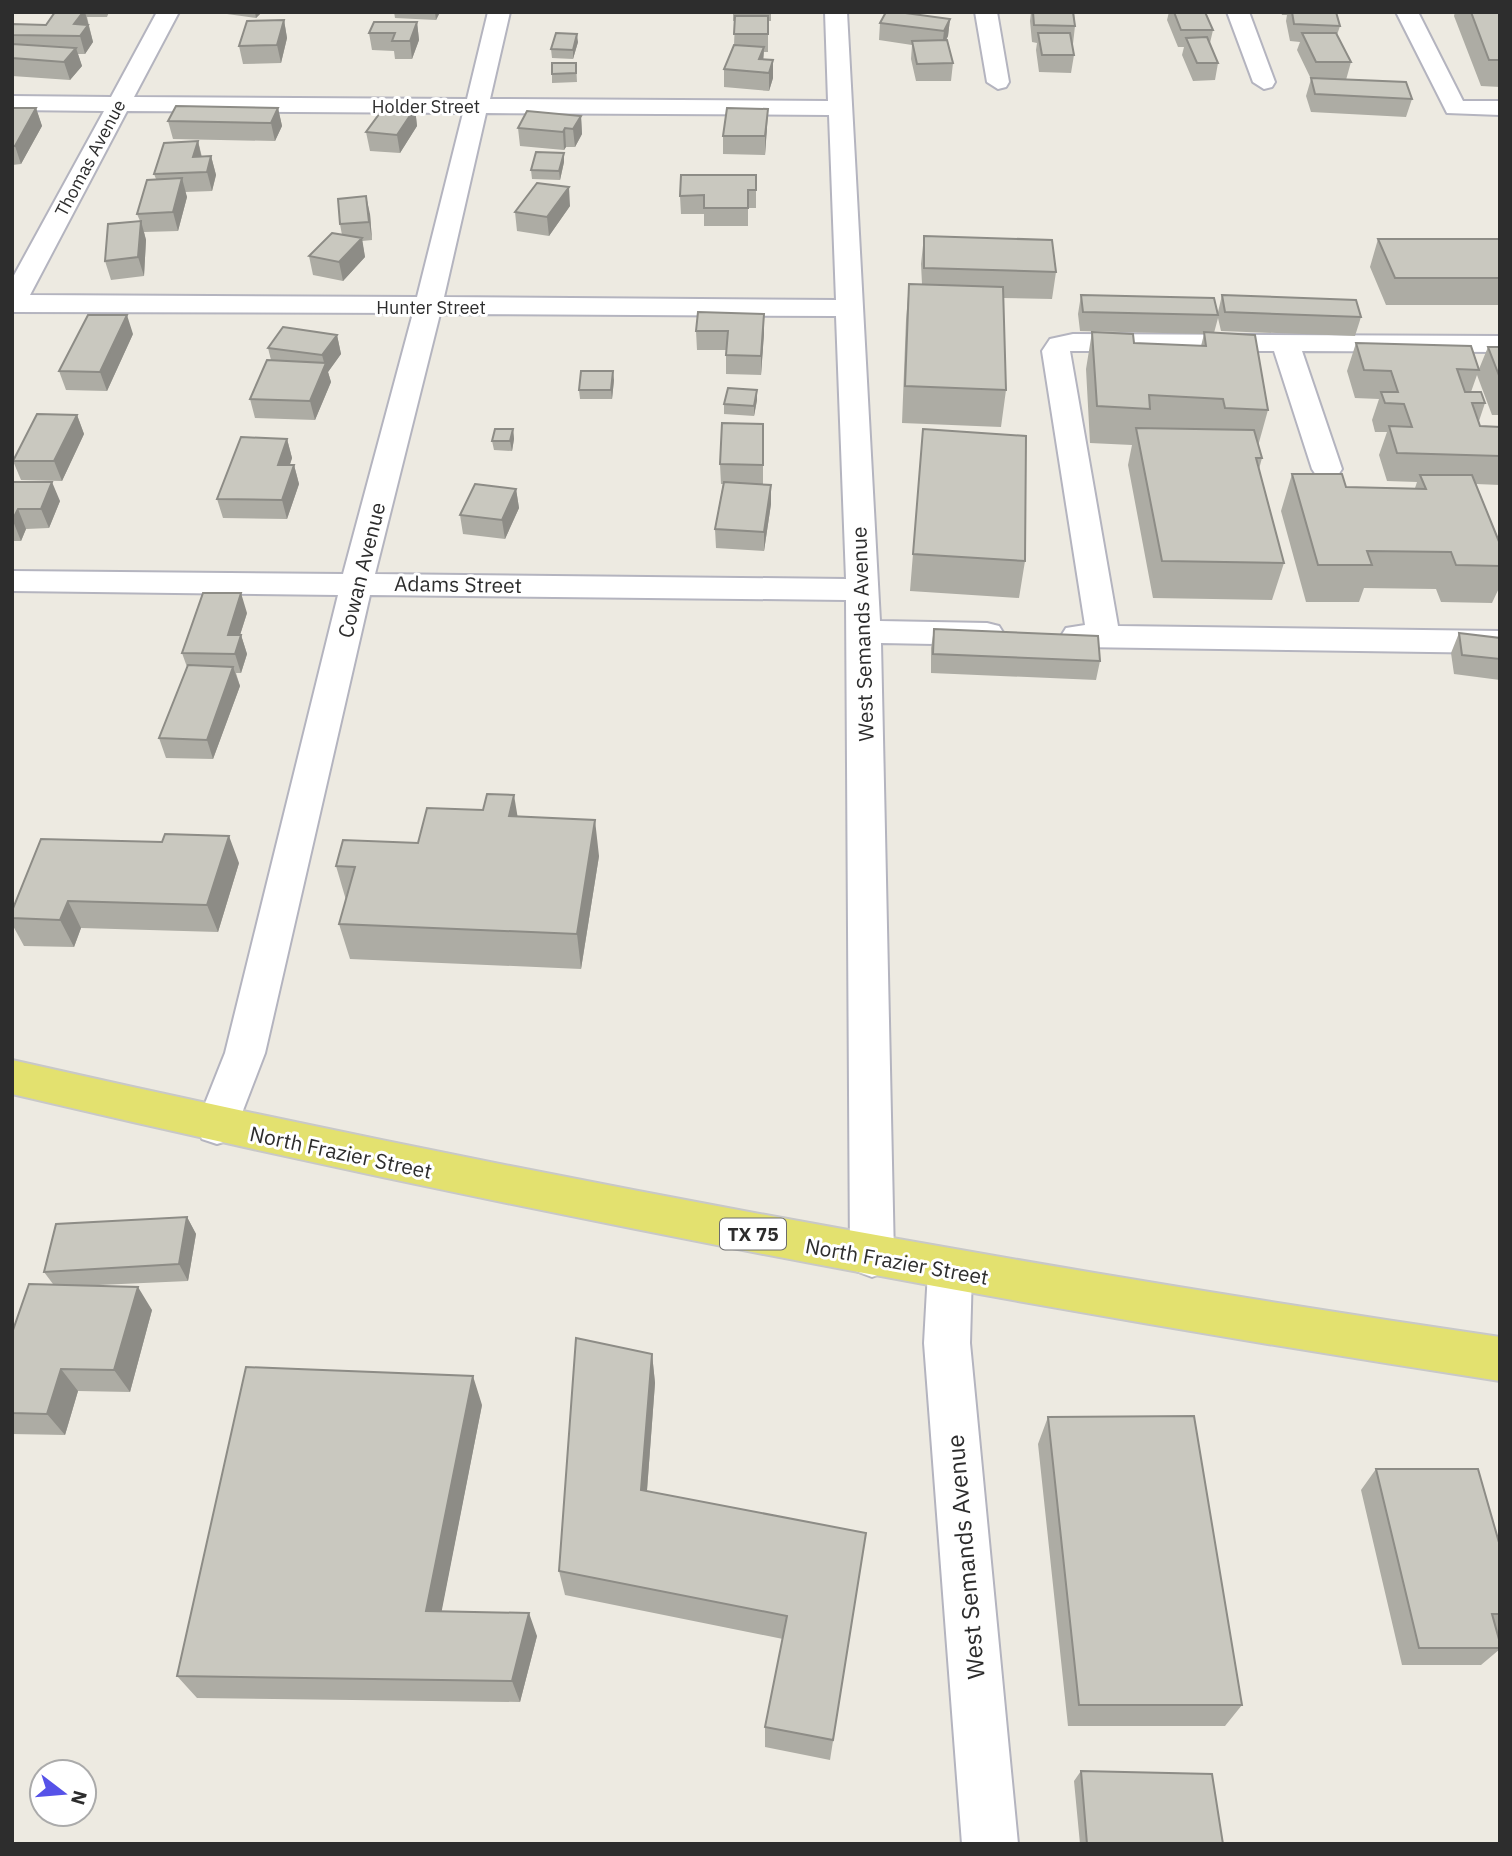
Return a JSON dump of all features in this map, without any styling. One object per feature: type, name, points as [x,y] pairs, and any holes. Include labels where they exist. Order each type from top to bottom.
[{"type":"main road","name":"North Frazier Street","points":[[12,1077],[218,1126],[414,1168],[872,1257],[1240,1321],[1500,1359]]},
{"type":"street","name":"Thomas Avenue","points":[[12,303],[168,12]]},
{"type":"street","name":"Cowan Avenue","points":[[218,1126],[245,1053],[357,583],[428,307],[499,12]]},
{"type":"street","name":"West Semands Avenue","points":[[836,12],[864,632],[872,1257]]},
{"type":"street","points":[[986,12],[998,82]]},
{"type":"street","points":[[1238,12],[1264,82]]},
{"type":"street","points":[[1408,12],[1455,108],[1500,108]]},
{"type":"street","name":"Holder Street","points":[[12,103],[841,108]]},
{"type":"street","name":"Hunter Street","points":[[12,303],[850,308]]},
{"type":"street","points":[[1103,636],[1056,351],[1060,345],[1073,342],[1500,344]]},
{"type":"street","points":[[1284,343],[1327,469]]},
{"type":"street","name":"Adams Street","points":[[12,581],[862,590]]},
{"type":"street","points":[[864,632],[1500,642]]},
{"type":"street","name":"West Semands Avenue","points":[[950,1271],[947,1343],[990,1844]]},
{"type":"building","points":[[55,12],[83,12],[74,24],[88,25],[80,36],[12,35],[12,24],[46,25]]},
{"type":"building","points":[[886,12],[950,19],[944,31],[880,23]]},
{"type":"building","points":[[1033,12],[1073,12],[1075,26],[1034,25]]},
{"type":"building","points":[[1174,12],[1205,12],[1213,30],[1181,30]]},
{"type":"building","points":[[1292,12],[1336,12],[1340,26],[1294,24]]},
{"type":"building","points":[[1471,12],[1500,12],[1500,60],[1489,60]]},
{"type":"building","points":[[735,16],[768,16],[768,34],[734,34]]},
{"type":"building","points":[[284,20],[277,45],[239,46],[247,21]]},
{"type":"building","points":[[374,22],[417,22],[410,41],[392,41],[395,33],[369,33]]},
{"type":"building","points":[[556,33],[577,34],[573,50],[551,49]]},
{"type":"building","points":[[1038,33],[1070,33],[1074,55],[1042,55]]},
{"type":"building","points":[[1302,33],[1336,33],[1351,62],[1316,62]]},
{"type":"building","points":[[1207,37],[1218,63],[1197,63],[1186,38]]},
{"type":"building","points":[[947,40],[953,63],[917,64],[912,41]]},
{"type":"building","points":[[12,44],[76,48],[64,62],[12,58]]},
{"type":"building","points":[[734,45],[764,47],[759,59],[773,60],[769,73],[724,69]]},
{"type":"building","points":[[552,63],[576,63],[576,73],[552,74]]},
{"type":"building","points":[[1311,78],[1406,82],[1412,99],[1315,94]]},
{"type":"building","points":[[176,106],[278,108],[271,123],[168,121]]},
{"type":"building","points":[[385,106],[415,108],[397,135],[366,132]]},
{"type":"building","points":[[12,108],[36,108],[15,146],[12,146]]},
{"type":"building","points":[[727,108],[768,109],[765,136],[723,136]]},
{"type":"building","points":[[527,111],[581,116],[573,129],[565,128],[563,132],[518,128]]},
{"type":"building","points":[[198,141],[193,157],[211,156],[207,172],[154,174],[164,143]]},
{"type":"building","points":[[536,152],[564,153],[559,171],[531,170]]},
{"type":"building","points":[[681,175],[756,175],[756,190],[748,190],[748,208],[704,208],[704,195],[680,196]]},
{"type":"building","points":[[182,178],[173,212],[137,214],[147,180]]},
{"type":"building","points":[[537,183],[569,187],[547,217],[515,212]]},
{"type":"building","points":[[366,196],[369,222],[340,224],[338,199]]},
{"type":"building","points":[[141,221],[138,257],[105,261],[108,224]]},
{"type":"building","points":[[332,233],[362,238],[339,262],[309,256]]},
{"type":"building","points":[[924,236],[1052,240],[1056,272],[924,268]]},
{"type":"building","points":[[1378,239],[1500,239],[1500,278],[1395,278]]},
{"type":"building","points":[[909,284],[1003,287],[1006,390],[905,386]]},
{"type":"building","points":[[1081,295],[1214,298],[1218,315],[1083,312]]},
{"type":"building","points":[[1222,295],[1356,300],[1361,317],[1225,312]]},
{"type":"building","points":[[698,312],[764,314],[761,356],[726,355],[728,331],[696,331]]},
{"type":"building","points":[[88,315],[127,315],[100,372],[59,371]]},
{"type":"building","points":[[283,327],[337,335],[322,355],[268,348]]},
{"type":"building","points":[[1092,332],[1133,334],[1134,343],[1206,346],[1204,332],[1255,335],[1268,410],[1225,408],[1223,399],[1149,395],[1150,409],[1097,406]]},
{"type":"building","points":[[1356,343],[1471,346],[1479,370],[1457,369],[1465,392],[1481,392],[1485,403],[1472,403],[1480,426],[1500,427],[1500,456],[1397,453],[1389,426],[1412,427],[1404,404],[1385,403],[1381,392],[1398,392],[1391,371],[1364,370]]},
{"type":"building","points":[[1488,347],[1500,347],[1500,378]]},
{"type":"building","points":[[267,360],[326,363],[310,401],[250,399]]},
{"type":"building","points":[[581,371],[613,371],[611,390],[579,390]]},
{"type":"building","points":[[728,388],[757,390],[754,406],[724,404]]},
{"type":"building","points":[[37,414],[77,415],[54,461],[13,461]]},
{"type":"building","points":[[722,423],[763,424],[763,465],[720,464]]},
{"type":"building","points":[[1136,428],[1254,430],[1262,458],[1256,458],[1284,563],[1162,561]]},
{"type":"building","points":[[495,429],[513,429],[510,441],[492,441]]},
{"type":"building","points":[[923,429],[1026,436],[1025,561],[913,554]]},
{"type":"building","points":[[241,437],[287,439],[278,465],[294,465],[282,500],[217,499]]},
{"type":"building","points":[[1292,474],[1342,474],[1346,487],[1426,489],[1420,475],[1472,475],[1500,544],[1500,566],[1456,565],[1451,552],[1367,551],[1372,565],[1318,565]]},
{"type":"building","points":[[12,482],[52,482],[41,509],[18,509],[12,521]]},
{"type":"building","points":[[724,482],[771,485],[764,532],[715,529]]},
{"type":"building","points":[[475,484],[516,489],[502,520],[460,515]]},
{"type":"building","points":[[203,593],[241,593],[228,635],[241,635],[235,654],[182,653]]},
{"type":"building","points":[[934,629],[1098,636],[1100,661],[933,654]]},
{"type":"building","points":[[1459,633],[1500,638],[1500,659],[1462,655]]},
{"type":"building","points":[[188,665],[233,667],[207,740],[159,738]]},
{"type":"building","points":[[487,794],[514,795],[509,816],[595,820],[577,934],[339,924],[355,867],[336,866],[343,840],[418,843],[427,808],[483,810]]},
{"type":"building","points":[[165,834],[229,836],[207,905],[68,901],[60,920],[12,918],[12,911],[41,839],[162,842]]},
{"type":"building","points":[[187,1217],[179,1264],[44,1272],[56,1224]]},
{"type":"building","points":[[29,1284],[138,1287],[114,1370],[61,1369],[47,1414],[12,1413],[12,1333]]},
{"type":"building","points":[[576,1338],[652,1354],[641,1490],[866,1533],[833,1740],[765,1727],[787,1616],[559,1571]]},
{"type":"building","points":[[246,1367],[473,1376],[426,1611],[529,1613],[512,1681],[177,1676]]},
{"type":"building","points":[[1194,1416],[1242,1705],[1079,1705],[1048,1417]]},
{"type":"building","points":[[1376,1469],[1478,1469],[1500,1546],[1500,1614],[1492,1614],[1500,1648],[1419,1648]]},
{"type":"building","points":[[1081,1771],[1212,1774],[1223,1844],[1087,1844]]}]
